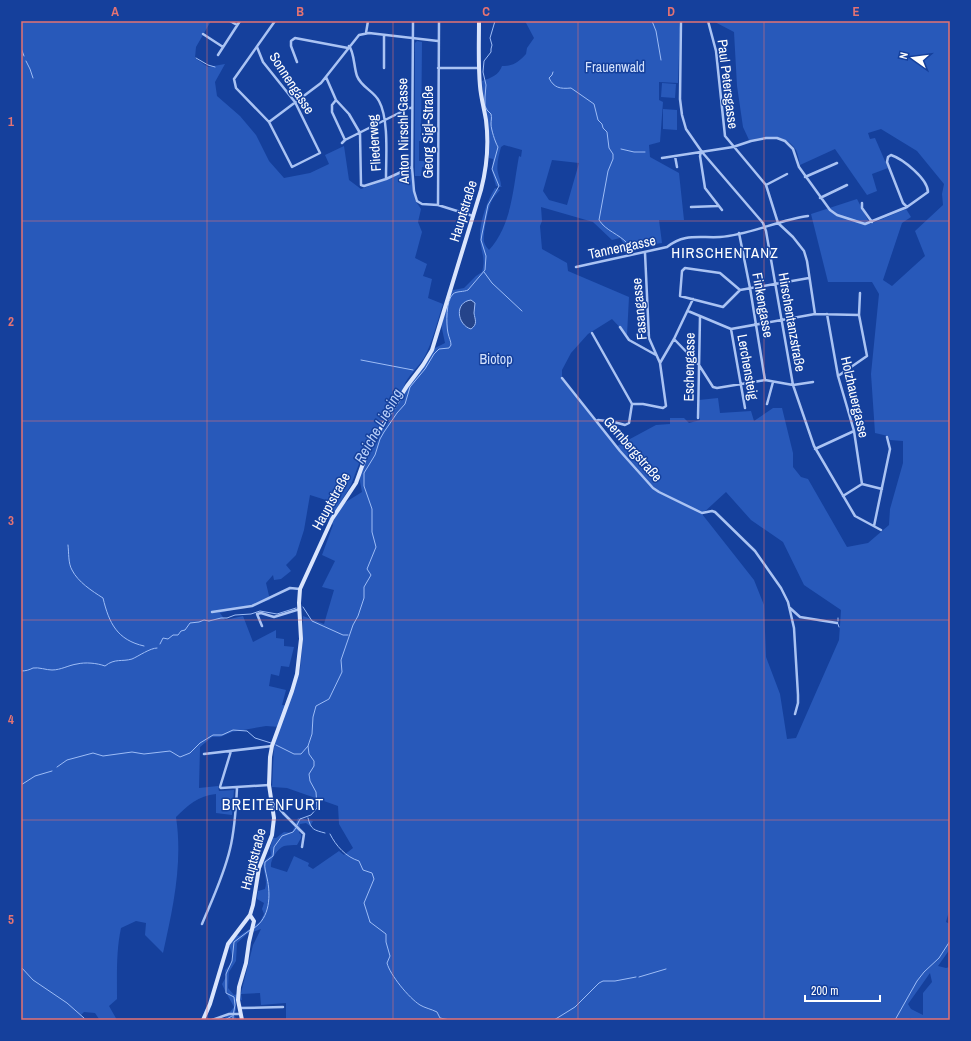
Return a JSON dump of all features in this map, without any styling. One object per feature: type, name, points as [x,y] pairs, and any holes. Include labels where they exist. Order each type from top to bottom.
[{"type":"main road","name":"Hauptstraße","points":[[203,1020],[210,1004],[228,944],[250,915],[259,868],[273,830],[274,818],[269,785],[272,746],[297,674],[301,639],[300,589],[332,519],[356,483],[369,447],[407,386],[432,350],[484,177],[487,158],[487,134],[481,100],[479,21]]},
{"type":"main road","points":[[242,1020],[238,1014],[238,1000],[239,987],[246,964],[254,921],[250,915]]},
{"type":"street","points":[[230,21],[237,25]]},
{"type":"street","points":[[218,55],[240,21]]},
{"type":"street","points":[[275,21],[234,79],[236,88],[269,122],[321,83],[357,36],[366,33],[438,41]]},
{"type":"street","points":[[366,33],[368,21]]},
{"type":"street","name":"Anton Nirschl-Gasse","points":[[413,21],[411,108],[414,191],[417,201],[422,204],[438,206]]},
{"type":"street","name":"Georg Sigl-Straße","points":[[438,206],[439,21]]},
{"type":"street","name":"Hirschentanzstraße","points":[[681,21],[681,107],[686,129],[702,152],[763,223],[793,385],[815,449],[855,516],[881,530]]},
{"type":"street","name":"Paul Petersgasse","points":[[708,21],[716,50],[724,133],[733,147],[766,185]]},
{"type":"street","points":[[204,34],[223,47]]},
{"type":"street","points":[[384,35],[384,68]]},
{"type":"street","points":[[297,62],[291,46],[291,41],[295,38],[348,47]]},
{"type":"street","name":"Sonnengasse","points":[[257,47],[261,53],[263,62],[295,102],[320,153],[292,167],[269,122]]},
{"type":"street","name":"Fliederweg","points":[[348,47],[352,50],[354,65],[362,84],[377,97],[382,106],[385,120],[386,178]]},
{"type":"street","points":[[438,68],[479,68]]},
{"type":"street","points":[[326,77],[336,100],[349,114],[360,133],[361,184],[364,186],[412,167]]},
{"type":"street","points":[[336,100],[332,105],[332,112],[344,141],[411,108]]},
{"type":"street","points":[[662,158],[733,147],[766,138],[785,140],[793,148],[799,167],[805,177],[830,210],[837,215],[863,224],[872,222],[907,207],[928,192],[928,187],[916,172],[900,159],[893,156],[889,156],[887,162],[903,203],[907,207]]},
{"type":"street","points":[[702,152],[700,156],[705,188],[722,210]]},
{"type":"street","points":[[675,156],[677,167]]},
{"type":"street","points":[[805,177],[838,163]]},
{"type":"street","points":[[787,174],[766,185],[778,223],[803,249],[815,314]]},
{"type":"street","points":[[820,198],[847,185]]},
{"type":"street","points":[[862,203],[862,208],[872,222]]},
{"type":"street","points":[[438,206],[473,216]]},
{"type":"street","points":[[691,207],[718,206]]},
{"type":"street","name":"Tannengasse","points":[[576,267],[667,247],[673,242],[682,238],[722,237],[764,227],[795,217],[808,216]]},
{"type":"street","name":"Finkengasse","points":[[739,233],[750,288],[765,380]]},
{"type":"street","name":"Fasangasse","points":[[645,253],[649,338],[660,362]]},
{"type":"street","points":[[740,290],[720,272],[685,268],[682,271],[680,296],[723,307],[740,290],[809,278]]},
{"type":"street","points":[[838,376],[867,356],[859,315],[860,293]]},
{"type":"street","points":[[632,404],[644,404],[663,408],[666,406],[660,362],[674,339],[693,299]]},
{"type":"street","points":[[688,310],[700,317],[731,329],[815,314],[859,315]]},
{"type":"street","name":"Holzhauergasse","points":[[827,314],[838,376],[854,431],[862,484]]},
{"type":"street","name":"Eschengasse","points":[[698,418],[700,317]]},
{"type":"street","points":[[620,327],[629,340],[656,355]]},
{"type":"street","name":"Lerchensteig","points":[[731,329],[745,408]]},
{"type":"street","points":[[592,333],[632,404],[627,425],[611,421],[598,420],[596,422]]},
{"type":"street","points":[[674,339],[699,366],[713,387],[717,388],[765,380],[793,385],[813,382]]},
{"type":"street","name":"Gernbergstraße","points":[[562,378],[620,451],[656,490],[701,512],[716,512],[759,555],[781,588],[790,607],[798,695],[798,703],[795,714]]},
{"type":"street","points":[[766,404],[773,382]]},
{"type":"street","points":[[815,449],[854,431]]},
{"type":"street","points":[[874,526],[890,449],[887,437]]},
{"type":"street","points":[[843,496],[862,484],[882,489]]},
{"type":"street","points":[[212,612],[252,606],[290,588],[300,589]]},
{"type":"street","points":[[790,607],[799,617]]},
{"type":"street","points":[[262,626],[257,614],[274,617],[300,609]]},
{"type":"street","points":[[792,618],[799,617],[837,623]]},
{"type":"street","points":[[204,754],[272,746]]},
{"type":"street","points":[[231,752],[220,787],[223,789],[269,785]]},
{"type":"street","points":[[202,924],[230,850],[234,829],[238,788]]},
{"type":"street","points":[[272,803],[276,804],[304,834],[302,847]]},
{"type":"street","points":[[239,1008],[283,1007]]},
{"type":"street","points":[[212,1020],[232,1014],[238,1014]]},
{"type":"green space","points":[[21,21],[211,21],[196,47],[195,58],[208,67],[225,64],[215,82],[217,96],[240,116],[256,135],[269,161],[284,178],[310,173],[329,164],[325,155],[344,146],[349,180],[361,189],[411,170],[415,200],[421,209],[418,222],[422,232],[415,258],[427,264],[423,276],[432,279],[428,298],[443,304],[427,352],[422,362],[408,378],[404,386],[413,379],[433,349],[445,343],[441,324],[448,291],[464,288],[482,272],[484,262],[480,233],[482,219],[486,206],[495,188],[500,190],[490,204],[484,233],[484,242],[489,250],[497,240],[507,218],[519,156],[521,157],[522,150],[504,145],[501,147],[497,167],[502,187],[496,186],[492,171],[493,159],[489,158],[489,134],[483,100],[482,81],[497,74],[502,66],[509,66],[516,63],[526,54],[527,48],[534,38],[525,21],[679,21],[678,83],[659,82],[659,100],[663,102],[660,142],[649,145],[650,157],[679,173],[684,220],[659,220],[662,243],[627,248],[620,238],[612,240],[593,222],[541,207],[542,221],[540,226],[542,249],[567,263],[568,271],[629,297],[627,335],[612,319],[588,334],[571,353],[562,370],[562,379],[617,446],[656,425],[670,424],[670,418],[684,418],[689,423],[700,420],[699,400],[718,398],[720,413],[751,411],[754,421],[773,408],[782,408],[793,453],[793,467],[801,477],[808,479],[847,547],[868,543],[889,525],[890,509],[903,463],[903,441],[890,440],[888,436],[875,433],[871,374],[879,294],[872,282],[828,282],[811,214],[857,199],[870,224],[906,209],[911,217],[902,223],[883,280],[892,286],[925,256],[915,231],[943,205],[942,194],[944,184],[917,151],[881,129],[868,133],[870,139],[875,138],[888,168],[872,174],[877,191],[867,195],[835,149],[800,165],[796,150],[792,144],[786,140],[768,137],[749,140],[743,127],[737,86],[734,32],[713,21],[950,21],[950,908],[946,922],[950,924],[950,949],[938,966],[946,968],[950,967],[950,1020],[913,1020],[910,1018],[909,1020],[286,1020],[286,1003],[261,1005],[260,993],[241,994],[242,1000],[236,1001],[236,1010],[234,1015],[237,1020],[215,1020],[225,1018],[234,1007],[222,984],[226,977],[225,970],[232,961],[229,945],[236,935],[239,936],[260,922],[264,914],[262,909],[264,903],[257,899],[258,891],[265,889],[266,882],[263,862],[271,855],[270,848],[273,838],[276,838],[284,832],[292,833],[298,818],[313,821],[310,826],[306,823],[300,824],[299,833],[301,834],[301,838],[297,845],[284,846],[273,858],[271,867],[287,872],[294,856],[309,863],[308,866],[313,869],[339,851],[344,855],[353,848],[339,824],[338,806],[287,788],[272,787],[274,747],[280,727],[266,726],[232,732],[220,737],[212,737],[200,747],[199,788],[218,786],[219,791],[234,790],[232,815],[216,813],[216,794],[199,799],[176,817],[178,834],[178,868],[163,953],[145,935],[146,923],[136,921],[121,928],[117,972],[117,999],[109,1006],[117,1020],[99,1020],[95,1013],[84,1012],[81,1015],[87,1020],[21,1020]],"holes":[[[552,160],[579,163],[567,205],[549,200],[543,191]],[[388,413],[365,458],[359,476],[362,492],[341,505],[331,522],[333,525],[322,555],[335,561],[322,587],[334,590],[324,624],[303,616],[300,670],[288,706],[282,705],[286,690],[269,686],[271,674],[279,676],[281,666],[289,667],[294,647],[284,646],[284,639],[276,638],[276,630],[253,642],[243,616],[225,620],[220,613],[270,600],[266,583],[273,575],[274,580],[281,579],[291,571],[286,565],[296,555],[304,530],[310,495],[329,501],[327,516],[330,520],[351,485],[366,445]],[[726,492],[751,520],[783,542],[804,585],[841,610],[839,640],[796,738],[787,739],[780,694],[766,657],[764,605],[754,580],[702,514]],[[261,929],[253,945],[241,993],[234,995],[228,988],[229,972],[236,961],[237,943],[247,934]],[[930,973],[932,982],[923,993],[923,1015],[911,1009],[908,1004]]]},
{"type":"green space","points":[[417,41],[422,42],[421,141],[419,141],[419,161],[425,161],[425,167],[422,167],[421,176],[415,176],[415,43]]},
{"type":"green space","points":[[662,83],[676,84],[675,98],[661,97]]},
{"type":"green space","points":[[663,109],[677,110],[677,130],[663,129]]},
{"type":"shaded area","points":[[471,300],[475,303],[474,313],[476,322],[471,329],[466,327],[460,319],[459,314],[462,305]]},
{"type":"waterway","name":"Reiche Liesing","points":[[297,825],[300,819],[311,815],[317,808],[316,792],[310,781],[309,774],[314,766],[314,761],[309,754],[308,746],[312,734],[313,717],[316,706],[329,699],[342,672],[341,660],[364,598],[364,587],[371,575],[367,569],[376,547],[372,532],[372,509],[364,486],[364,473],[375,455],[384,432],[405,404],[410,387],[425,369],[434,354],[439,349],[449,348],[451,345],[447,329],[448,307],[451,297],[454,293],[468,290],[485,270],[486,256],[481,240],[488,205],[499,186],[492,169],[498,147],[494,139],[491,114],[485,106],[486,85],[483,72],[484,61],[491,52],[492,45],[490,38],[495,21]]},
{"type":"waterway","points":[[652,21],[656,31],[661,60]]},
{"type":"waterway","points":[[21,48],[24,56]]},
{"type":"waterway","points":[[196,58],[215,67]]},
{"type":"waterway","points":[[26,61],[33,78]]},
{"type":"waterway","points":[[553,72],[549,78],[555,86],[561,88],[571,88],[594,104],[598,120],[607,132],[609,148],[613,154],[613,159],[608,171],[599,220],[605,227],[627,243]]},
{"type":"waterway","points":[[621,149],[634,152],[645,152]]},
{"type":"waterway","points":[[484,272],[492,283],[522,311]]},
{"type":"waterway","points":[[361,360],[413,370]]},
{"type":"waterway","points":[[68,545],[69,561],[72,570],[82,582],[103,598],[111,623],[121,635],[144,646]]},
{"type":"waterway","points":[[303,607],[312,621],[343,635],[348,635]]},
{"type":"waterway","points":[[160,644],[163,638],[168,639],[173,635],[178,635],[181,631],[185,630],[190,623],[227,618],[235,615],[251,614],[260,611],[277,614],[296,608]]},
{"type":"waterway","points":[[21,671],[26,671],[33,668],[55,670],[84,663],[105,666],[115,661],[132,659],[154,648],[157,648]]},
{"type":"waterway","points":[[57,767],[67,760],[93,753],[103,756],[132,752],[144,754],[170,751],[180,757],[190,753],[200,743],[213,735],[222,735],[233,730],[247,731],[255,738],[271,743]]},
{"type":"waterway","points":[[276,745],[294,754],[301,754],[308,746]]},
{"type":"waterway","points":[[21,785],[35,776],[52,771]]},
{"type":"waterway","points":[[308,818],[310,825],[314,829],[325,833]]},
{"type":"waterway","name":"Reiche Liesing","points":[[254,928],[263,918],[268,906],[269,892],[265,862],[273,856],[274,847],[282,836],[293,832],[296,828]]},
{"type":"waterway","points":[[330,834],[335,843],[342,850],[350,857],[359,861],[363,870],[372,873],[374,879],[364,903],[370,922]]},
{"type":"waterway","points":[[370,922],[386,934],[386,942],[390,956],[387,963],[400,986],[420,1005],[437,1012],[440,1018],[450,1020]]},
{"type":"waterway","name":"Reiche Liesing","points":[[233,1020],[235,1005],[234,997],[226,993],[226,974],[232,961],[234,942],[250,930]]},
{"type":"waterway","points":[[895,1020],[917,981],[939,958],[950,941]]},
{"type":"waterway","points":[[21,967],[33,980],[67,1003],[84,1018]]},
{"type":"waterway","points":[[639,977],[666,969]]},
{"type":"waterway","points":[[554,1020],[575,1007],[599,983],[603,981],[615,981],[636,977]]},
{"type":"waterway","points":[[225,1020],[232,1016]]},
{"type":"district","name":"HIRSCHENTANZ","points":[[725,252]]},
{"type":"district","name":"BREITENFURT","points":[[273,804]]},
{"type":"park label","name":"Frauenwald","points":[[615,67]]},
{"type":"park label","name":"Biotop","points":[[496,359]]}]
